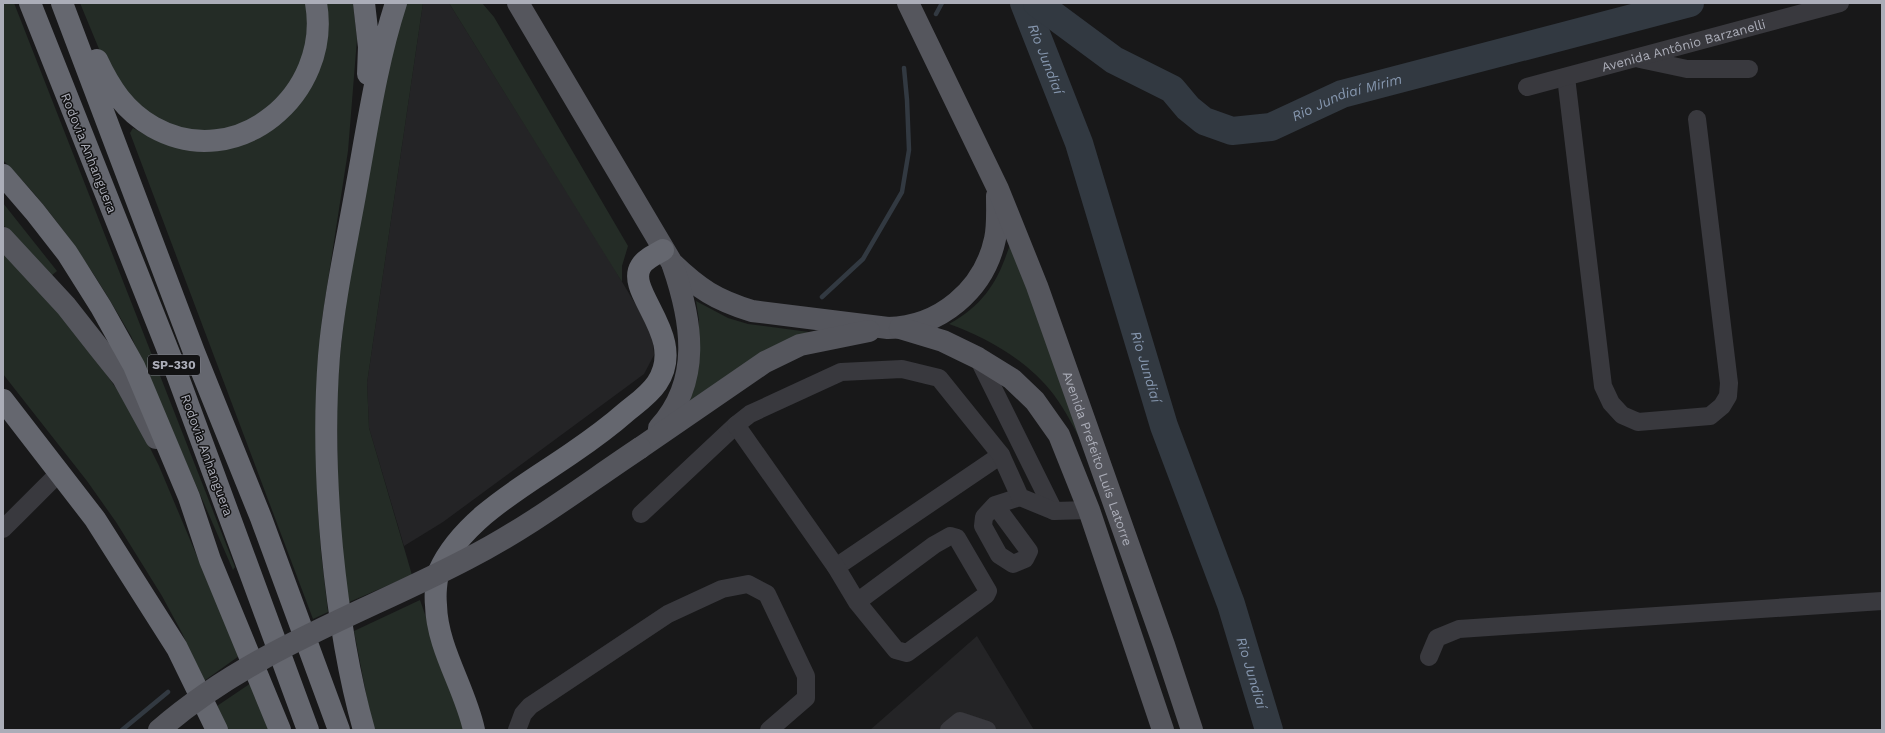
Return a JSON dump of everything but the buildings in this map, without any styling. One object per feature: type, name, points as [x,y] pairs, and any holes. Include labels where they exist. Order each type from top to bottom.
[{"type":"highway","name":"Rodovia Anhanguera","points":[[30,3],[171,358],[308,730]]},
{"type":"highway","name":"Rodovia Anhanguera","points":[[62,3],[194,352],[261,518],[339,730]]},
{"type":"highway","points":[[74,3],[96,59],[109,85],[127,108],[152,127],[179,138],[203,142],[232,138],[255,128],[270,119],[282,109],[298,89],[310,67],[317,41],[319,18],[316,3]]},
{"type":"highway","points":[[364,3],[369,47],[365,139]]},
{"type":"highway","points":[[364,730],[356,702],[338,608],[328,500],[325,448],[330,355],[336,303],[382,53],[396,3]]},
{"type":"highway","points":[[3,175],[35,212],[66,253],[101,306],[134,366],[189,497],[210,560],[280,730]]},
{"type":"highway","points":[[474,730],[439,631],[436,605],[439,573],[450,552],[464,533],[502,502],[606,429],[647,394],[657,382],[665,366],[666,350],[662,332],[639,287],[637,275],[641,265],[668,257]]},
{"type":"highway","points":[[3,400],[95,519],[177,648],[217,730]]},
{"type":"main road","name":"Avenida Prefeito Luís Latorre","points":[[908,3],[998,189],[1038,286],[1164,645],[1192,730]]},
{"type":"main road","points":[[524,9],[668,257],[682,292],[689,327],[690,347],[682,391],[675,408],[640,448]]},
{"type":"main road","points":[[160,730],[216,687],[263,658],[315,631],[414,586],[468,559],[553,507],[765,362],[814,341],[894,328],[926,319],[947,310],[964,298],[976,283],[987,265],[996,238],[998,189]]},
{"type":"main road","points":[[3,238],[66,306],[122,378],[189,497]]},
{"type":"main road","name":"Avenida Prefeito Luís Latorre","points":[[668,257],[694,284],[711,295],[731,304],[752,311],[894,328],[943,341],[978,358],[1012,379],[1035,401],[1059,435],[1089,510],[1163,730]]},
{"type":"street","name":"Avenida Antônio Barzanelli","points":[[1528,87],[1840,3]]},
{"type":"street","points":[[1635,58],[1687,69],[1749,69]]},
{"type":"street","points":[[1566,77],[1603,386],[1612,403],[1622,415],[1638,422],[1710,416],[1722,406],[1728,396],[1729,383],[1697,119]]},
{"type":"street","points":[[978,358],[1054,511]]},
{"type":"street","points":[[641,514],[736,425],[750,414],[841,372],[902,369],[939,378],[1001,455],[1020,497]]},
{"type":"street","points":[[736,425],[836,567],[857,602],[896,650],[907,653],[986,595],[988,591],[957,538],[950,536],[934,545],[857,602]]},
{"type":"street","points":[[836,567],[1001,455]]},
{"type":"street","points":[[3,529],[60,472]]},
{"type":"street","points":[[995,505],[1020,497],[1054,511],[1089,510]]},
{"type":"street","points":[[517,730],[523,714],[530,706],[668,614],[722,589],[748,584],[767,594],[806,676],[806,698],[769,730]]},
{"type":"street","points":[[1429,657],[1437,638],[1459,629],[1882,600]]},
{"type":"street","points":[[950,730],[960,721],[986,730]]},
{"type":"shaded area","points":[[3,3],[14,3],[235,567],[233,570],[131,336],[103,289],[57,222],[3,160]]},
{"type":"shaded area","points":[[80,3],[308,3],[306,54],[277,107],[220,136],[157,124],[111,78]]},
{"type":"shaded area","points":[[325,3],[353,3],[357,39],[348,151],[322,319],[319,362],[317,496],[321,552],[328,612],[313,619],[130,133],[133,128],[153,139],[171,146],[193,150],[242,145],[262,136],[280,122]]},
{"type":"shaded area","points":[[405,3],[423,3],[367,383],[369,428],[412,575],[347,603],[338,507],[337,405],[339,364],[348,284],[386,76]]},
{"type":"shaded area","points":[[423,3],[449,3],[606,255],[652,332],[654,355],[644,374],[443,522],[404,546],[369,428],[367,383]]},
{"type":"shaded area","points":[[449,3],[482,3],[494,17],[628,246],[622,266],[622,282]]},
{"type":"shaded area","points":[[3,203],[57,271],[51,276],[3,225]]},
{"type":"shaded area","points":[[1011,241],[1085,448],[1054,395],[1044,383],[1020,361],[978,336],[949,324],[972,308],[989,290],[1001,268]]},
{"type":"shaded area","points":[[3,248],[88,348],[118,391],[138,424],[159,466],[239,656],[204,681],[182,633],[162,596],[116,522],[87,481],[3,374]]},
{"type":"shaded area","points":[[696,301],[728,318],[748,324],[809,332],[810,336],[679,415],[699,357],[699,320]]},
{"type":"shaded area","points":[[420,600],[465,730],[373,730],[354,631]]},
{"type":"shaded area","points":[[977,636],[1034,730],[870,730]]},
{"type":"shaded area","points":[[251,683],[270,730],[228,730],[217,706]]},
{"type":"waterway","points":[[936,14],[942,3]]},
{"type":"waterway","name":"Rio Jundiaí","points":[[1024,3],[1079,143],[1164,426],[1231,604],[1269,730]]},
{"type":"waterway","name":"Rio Jundiaí Mirim","points":[[1037,3],[1114,60],[1172,89],[1188,108],[1204,121],[1232,131],[1271,127],[1342,94],[1690,3]]},
{"type":"waterway","points":[[822,297],[863,259],[902,192],[909,150],[904,68]]},
{"type":"waterway","points":[[122,730],[168,692]]}]
